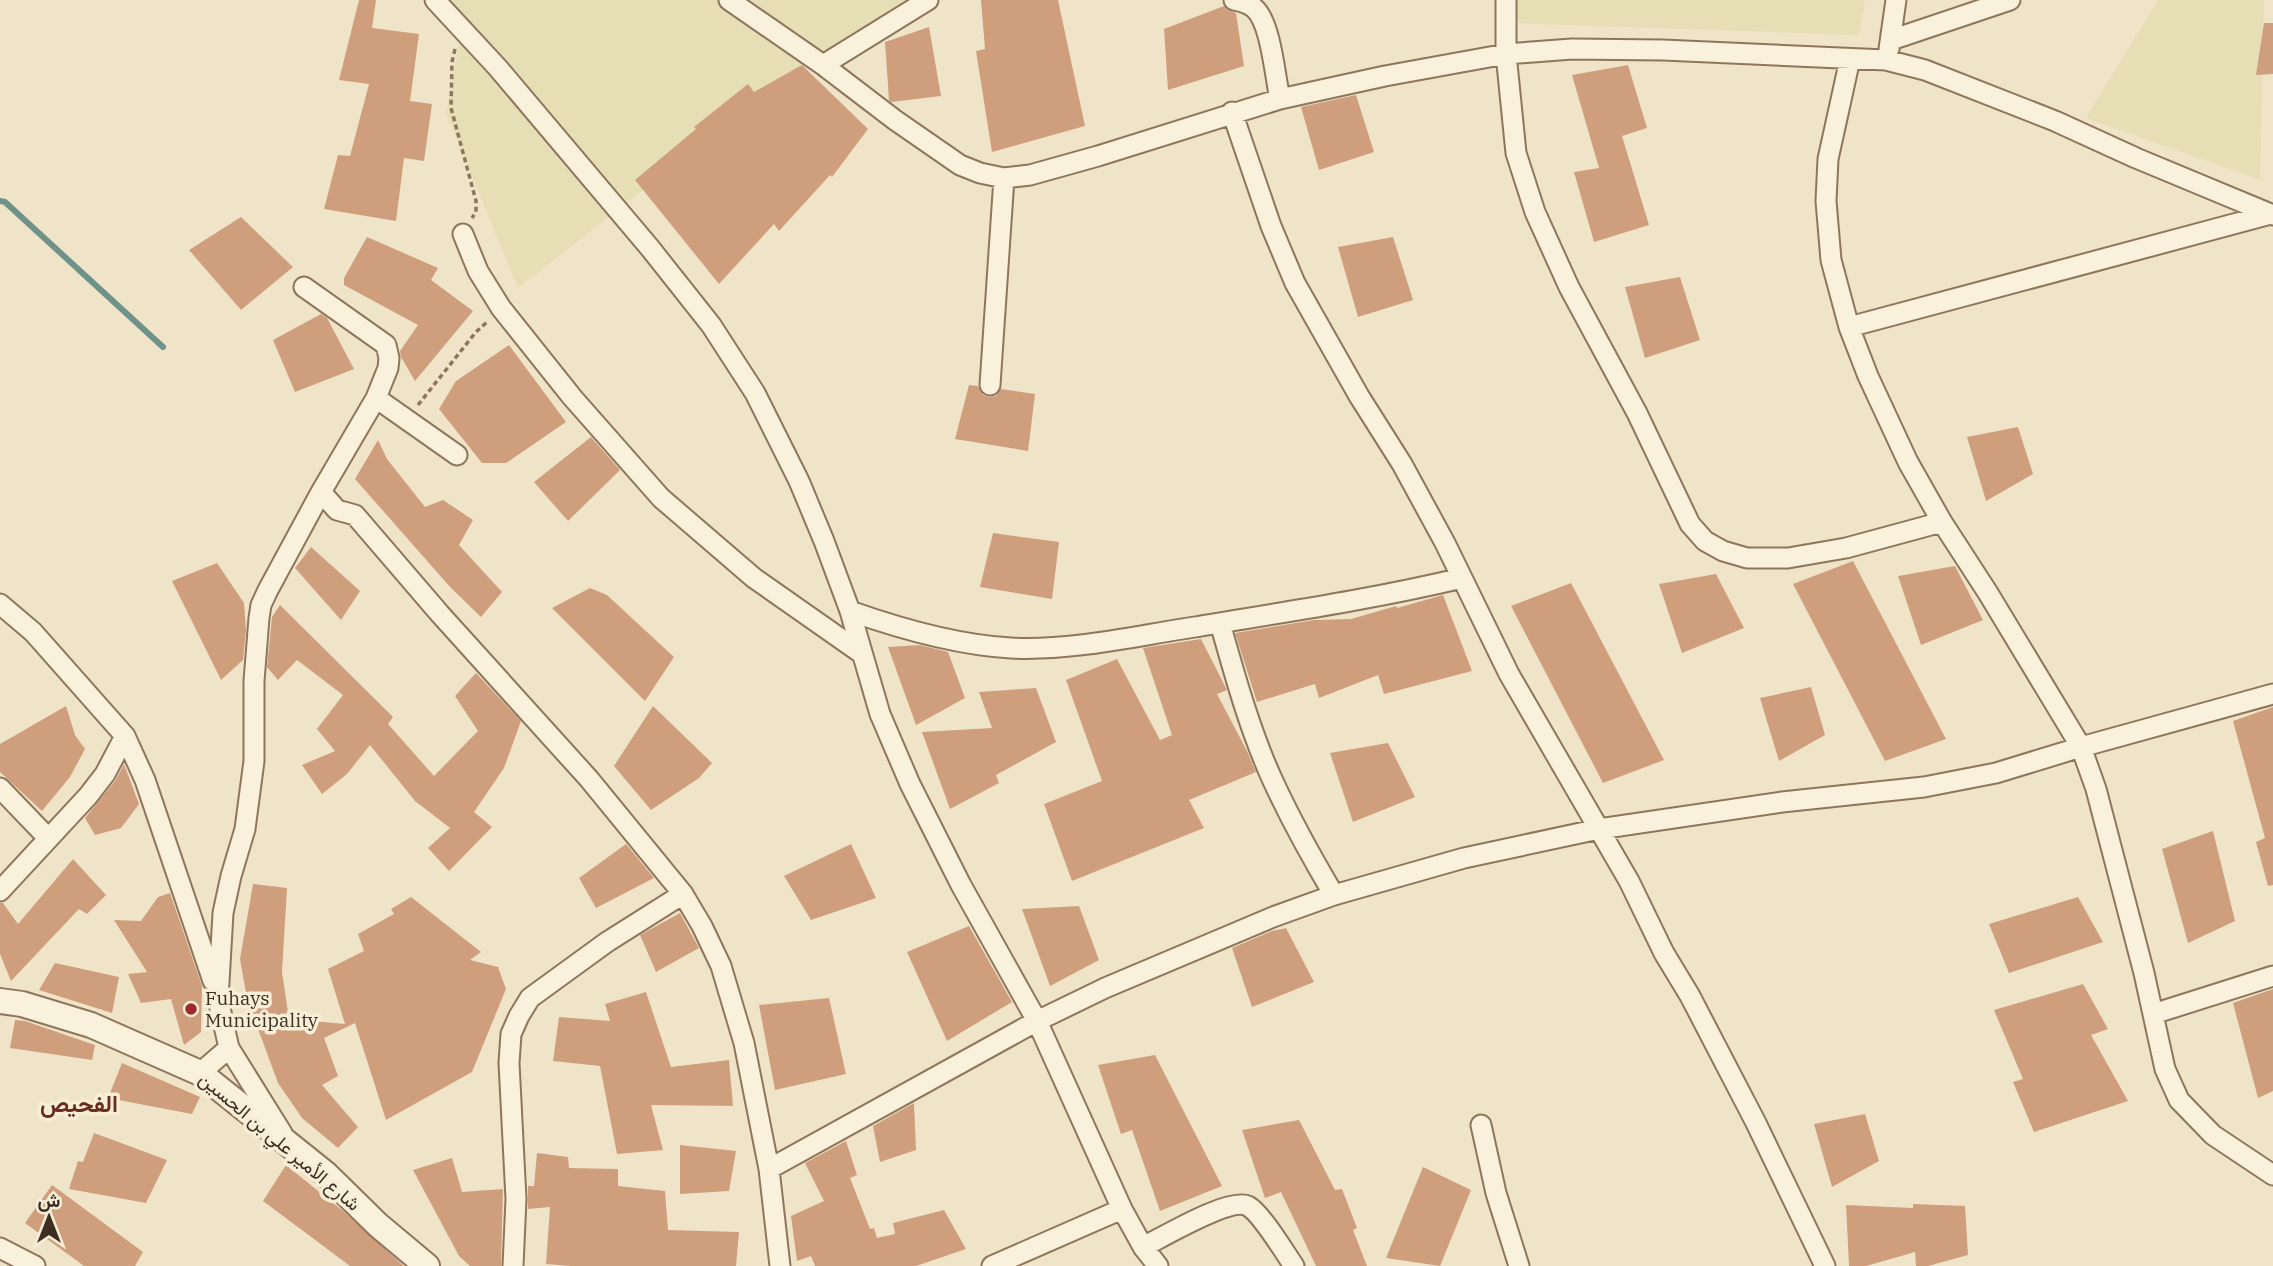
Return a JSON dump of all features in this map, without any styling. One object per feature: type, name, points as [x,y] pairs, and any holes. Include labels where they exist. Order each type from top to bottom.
[{"type":"street","points":[[435,0],[561,142],[650,248],[710,325],[755,393],[799,481],[850,611],[880,714],[910,784],[961,885],[1037,1021],[1122,1209],[1143,1247],[1158,1266]]},
{"type":"street","points":[[729,0],[960,165],[1004,178],[1030,175],[1076,163],[1280,99],[1385,76],[1506,54],[1572,49],[1663,50],[1886,60],[1925,70],[1979,90],[2272,214]]},
{"type":"street","points":[[823,65],[928,0]]},
{"type":"street","points":[[1234,0],[1243,1],[1253,7],[1266,29],[1280,99]]},
{"type":"street","points":[[1506,0],[1506,54],[1516,153],[1535,212],[1569,287],[1637,413],[1690,524],[1705,541],[1723,551],[1747,558],[1788,558],[1846,548],[1942,522]]},
{"type":"street","points":[[1886,60],[1896,0]]},
{"type":"street","points":[[1891,40],[2010,0]]},
{"type":"street","points":[[1850,59],[1828,159],[1826,201],[1831,260],[1849,327],[1868,376],[1908,462],[2081,747],[2096,789],[2144,973],[2165,1069],[2179,1100],[2213,1135],[2273,1175]]},
{"type":"street","points":[[1232,112],[1271,226],[1295,282],[1359,396],[1402,464],[1510,674],[1600,829],[1756,1123],[1825,1266]]},
{"type":"street","points":[[990,385],[1004,178]]},
{"type":"street","points":[[1849,327],[2272,214]]},
{"type":"street","points":[[463,234],[478,271],[501,308],[572,397],[661,498],[754,578],[861,653]]},
{"type":"street","points":[[218,999],[223,913],[245,829],[254,761],[254,681],[261,605],[321,492],[376,398],[388,368],[386,345],[304,288]]},
{"type":"street","points":[[376,398],[457,455]]},
{"type":"street","points":[[321,492],[337,510],[355,515],[589,779],[684,894],[721,966],[744,1043],[769,1168],[779,1266]]},
{"type":"street","points":[[850,611],[890,625],[966,642],[1010,648],[1051,648],[1391,595],[1462,578]]},
{"type":"street","points":[[0,604],[33,632],[125,736],[145,780],[206,957],[229,1048],[290,1146]]},
{"type":"street","points":[[1220,623],[1240,692],[1272,779],[1305,846],[1334,895]]},
{"type":"street","points":[[769,1168],[1037,1021],[1105,988],[1273,917],[1334,895],[1464,858],[1600,829],[1782,802],[1924,787],[1996,773],[2273,694]]},
{"type":"street","points":[[0,891],[88,796],[105,774],[125,736]]},
{"type":"street","points":[[0,788],[48,838]]},
{"type":"street","points":[[513,1266],[516,1199],[509,1063],[512,1034],[519,1016],[530,998],[607,943],[684,894]]},
{"type":"street","points":[[2153,1014],[2273,976]]},
{"type":"street","name":"شارع الأمير علي بن الحسين","points":[[0,1001],[22,1004],[91,1025],[200,1073],[326,1174],[378,1225],[427,1266]]},
{"type":"street","points":[[200,1073],[229,1048]]},
{"type":"street","points":[[1481,1125],[1496,1193],[1519,1266]]},
{"type":"street","points":[[1143,1247],[1217,1210],[1240,1204],[1250,1207],[1259,1217],[1294,1266]]},
{"type":"street","points":[[992,1266],[1122,1209]]},
{"type":"street","points":[[0,1248],[35,1266]]},
{"type":"path","points":[[460,26],[452,62],[451,108],[476,201],[476,212],[463,234]]},
{"type":"path","points":[[415,409],[476,332],[501,308]]},
{"type":"shaded area","points":[[440,0],[914,0],[812,58],[518,288],[446,113],[464,19]]},
{"type":"shaded area","points":[[1512,0],[1865,0],[1859,35],[1511,23]]},
{"type":"shaded area","points":[[2158,0],[2264,0],[2260,180],[2086,118]]},
{"type":"building","points":[[359,0],[376,0],[372,28],[419,34],[410,101],[432,104],[424,161],[404,158],[396,221],[324,209],[338,155],[350,156],[369,84],[339,80]]},
{"type":"building","points":[[981,0],[1058,0],[1085,126],[992,152],[976,51],[985,49]]},
{"type":"building","points":[[1224,6],[1236,13],[1244,66],[1168,90],[1164,29]]},
{"type":"building","points":[[2264,23],[2273,23],[2273,74],[2256,75]]},
{"type":"building","points":[[929,27],[941,96],[891,102],[885,42]]},
{"type":"building","points":[[802,65],[868,129],[832,177],[830,175],[779,231],[774,224],[719,284],[635,180],[696,129],[694,127],[748,84],[754,92]]},
{"type":"building","points":[[1628,65],[1647,128],[1622,136],[1649,225],[1594,242],[1574,172],[1599,168],[1572,75]]},
{"type":"building","points":[[1356,95],[1374,152],[1319,170],[1301,107]]},
{"type":"building","points":[[241,217],[293,267],[241,310],[189,250]]},
{"type":"building","points":[[367,237],[438,268],[431,280],[473,311],[415,381],[400,351],[418,325],[344,285],[344,278]]},
{"type":"building","points":[[1393,237],[1413,300],[1358,317],[1338,247]]},
{"type":"building","points":[[1680,277],[1700,340],[1645,358],[1625,287]]},
{"type":"building","points":[[321,314],[327,318],[354,369],[295,392],[273,340]]},
{"type":"building","points":[[509,345],[566,422],[506,463],[482,463],[439,409],[456,381]]},
{"type":"building","points":[[969,385],[978,386],[983,395],[989,397],[996,396],[1001,389],[1035,394],[1028,451],[955,439]]},
{"type":"building","points":[[2018,427],[2033,474],[1986,501],[1967,437]]},
{"type":"building","points":[[591,437],[620,470],[568,521],[534,482]]},
{"type":"building","points":[[378,440],[387,459],[425,507],[443,500],[473,520],[459,545],[502,592],[481,617],[451,588],[355,479]]},
{"type":"building","points":[[993,533],[1059,542],[1052,599],[980,587]]},
{"type":"building","points":[[311,547],[360,591],[341,620],[295,568]]},
{"type":"building","points":[[1853,561],[1946,739],[1885,761],[1793,584]]},
{"type":"building","points":[[217,563],[244,603],[246,630],[243,660],[221,680],[172,581]]},
{"type":"building","points":[[1955,566],[1983,620],[1921,645],[1898,576]]},
{"type":"building","points":[[1716,574],[1744,628],[1682,653],[1659,584]]},
{"type":"building","points":[[1571,583],[1664,760],[1603,783],[1511,606]]},
{"type":"building","points":[[590,588],[607,595],[674,657],[645,701],[552,608]]},
{"type":"building","points":[[1443,595],[1472,671],[1384,694],[1378,675],[1319,698],[1315,684],[1257,702],[1235,633],[1314,620],[1351,619]]},
{"type":"building","points":[[280,605],[393,717],[388,724],[434,776],[478,731],[455,696],[476,673],[521,721],[504,768],[474,812],[492,827],[449,871],[428,848],[450,828],[415,801],[370,745],[347,774],[322,794],[302,765],[335,751],[317,729],[343,695],[297,660],[278,680],[267,667],[272,617]]},
{"type":"building","points":[[1201,639],[1227,690],[1217,694],[1256,772],[1189,800],[1204,828],[1072,881],[1044,804],[1102,781],[1066,680],[1117,659],[1160,740],[1172,735],[1143,648]]},
{"type":"building","points":[[920,645],[948,652],[965,698],[916,725],[888,647]]},
{"type":"building","points":[[1811,687],[1825,735],[1779,761],[1760,698]]},
{"type":"building","points":[[1036,688],[1056,742],[996,775],[999,783],[950,809],[922,732],[992,728],[979,692]]},
{"type":"building","points":[[66,706],[75,735],[85,749],[70,777],[42,811],[0,772],[0,744]]},
{"type":"building","points":[[653,706],[712,763],[699,778],[651,810],[614,766]]},
{"type":"building","points":[[2273,707],[2273,885],[2268,886],[2256,842],[2265,838],[2233,721]]},
{"type":"building","points":[[1388,743],[1415,797],[1353,822],[1330,753]]},
{"type":"building","points":[[124,764],[139,804],[121,828],[95,835],[85,818],[115,781]]},
{"type":"building","points":[[2213,831],[2235,921],[2188,943],[2162,849]]},
{"type":"building","points":[[626,844],[654,878],[596,908],[579,878]]},
{"type":"building","points":[[851,844],[876,898],[811,920],[784,876]]},
{"type":"building","points":[[73,859],[106,895],[87,914],[79,909],[11,981],[0,954],[0,903],[3,903],[18,924]]},
{"type":"building","points":[[253,884],[287,888],[282,972],[289,1019],[345,1024],[328,969],[364,951],[358,934],[394,914],[391,909],[411,897],[481,952],[470,960],[498,967],[506,989],[472,1072],[386,1120],[355,1023],[324,1038],[338,1076],[322,1085],[358,1127],[338,1148],[302,1118],[278,1083],[247,999],[240,959]]},
{"type":"building","points":[[170,893],[202,986],[201,1032],[184,1045],[171,999],[141,1003],[128,974],[147,972],[114,920],[141,921],[158,897]]},
{"type":"building","points":[[2078,897],[2103,942],[2009,973],[1989,924]]},
{"type":"building","points":[[1079,906],[1099,960],[1050,986],[1022,909]]},
{"type":"building","points":[[680,913],[699,948],[656,972],[640,935]]},
{"type":"building","points":[[969,926],[1012,1002],[947,1041],[907,952]]},
{"type":"building","points":[[1286,928],[1314,982],[1252,1007],[1232,948]]},
{"type":"building","points":[[55,963],[119,977],[112,1013],[39,990]]},
{"type":"building","points":[[2083,984],[2108,1029],[2091,1035],[2128,1101],[2034,1132],[2013,1082],[2023,1079],[1994,1010]]},
{"type":"building","points":[[2273,989],[2273,1091],[2258,1098],[2233,1003]]},
{"type":"building","points":[[646,992],[671,1067],[729,1060],[733,1106],[651,1105],[663,1150],[617,1154],[600,1066],[553,1061],[559,1017],[610,1021],[605,1004]]},
{"type":"building","points":[[829,998],[846,1074],[775,1090],[759,1005]]},
{"type":"building","points":[[15,1020],[95,1045],[92,1060],[10,1048]]},
{"type":"building","points":[[1155,1055],[1222,1186],[1160,1211],[1132,1130],[1121,1134],[1098,1065]]},
{"type":"building","points":[[122,1063],[200,1097],[192,1114],[108,1098]]},
{"type":"building","points":[[914,1103],[916,1150],[880,1162],[873,1126]]},
{"type":"building","points":[[1865,1114],[1879,1161],[1832,1187],[1814,1124]]},
{"type":"building","points":[[1299,1120],[1335,1190],[1342,1189],[1357,1228],[1353,1230],[1367,1266],[1316,1266],[1281,1192],[1265,1198],[1242,1130]]},
{"type":"building","points":[[94,1133],[167,1160],[146,1203],[69,1189],[78,1161],[83,1162]]},
{"type":"building","points":[[846,1141],[857,1175],[850,1178],[870,1229],[874,1228],[877,1238],[895,1234],[893,1223],[944,1210],[966,1249],[916,1266],[815,1266],[811,1256],[797,1261],[791,1216],[824,1201],[805,1163]]},
{"type":"building","points":[[680,1145],[736,1151],[729,1191],[680,1194]]},
{"type":"building","points":[[537,1153],[568,1157],[569,1168],[618,1169],[618,1186],[665,1191],[668,1230],[739,1232],[736,1266],[546,1264],[550,1207],[528,1209],[528,1186],[534,1186]]},
{"type":"building","points":[[452,1158],[462,1192],[503,1189],[501,1266],[470,1266],[459,1256],[413,1170]]},
{"type":"building","points":[[286,1165],[343,1211],[404,1266],[350,1266],[263,1201]]},
{"type":"building","points":[[1423,1167],[1471,1190],[1440,1266],[1386,1258]]},
{"type":"building","points":[[52,1185],[143,1252],[135,1266],[84,1266],[25,1223]]},
{"type":"building","points":[[1913,1204],[1965,1206],[1968,1255],[1928,1266],[1916,1266],[1915,1252],[1866,1266],[1849,1266],[1846,1205],[1913,1208]]},
{"type":"waterway","points":[[0,201],[5,202],[163,347]]},
{"type":"place","name":"Fuhays Municipality","points":[[191,1009]]},
{"type":"district","name":"الفحيص","points":[[79,1104]]}]
